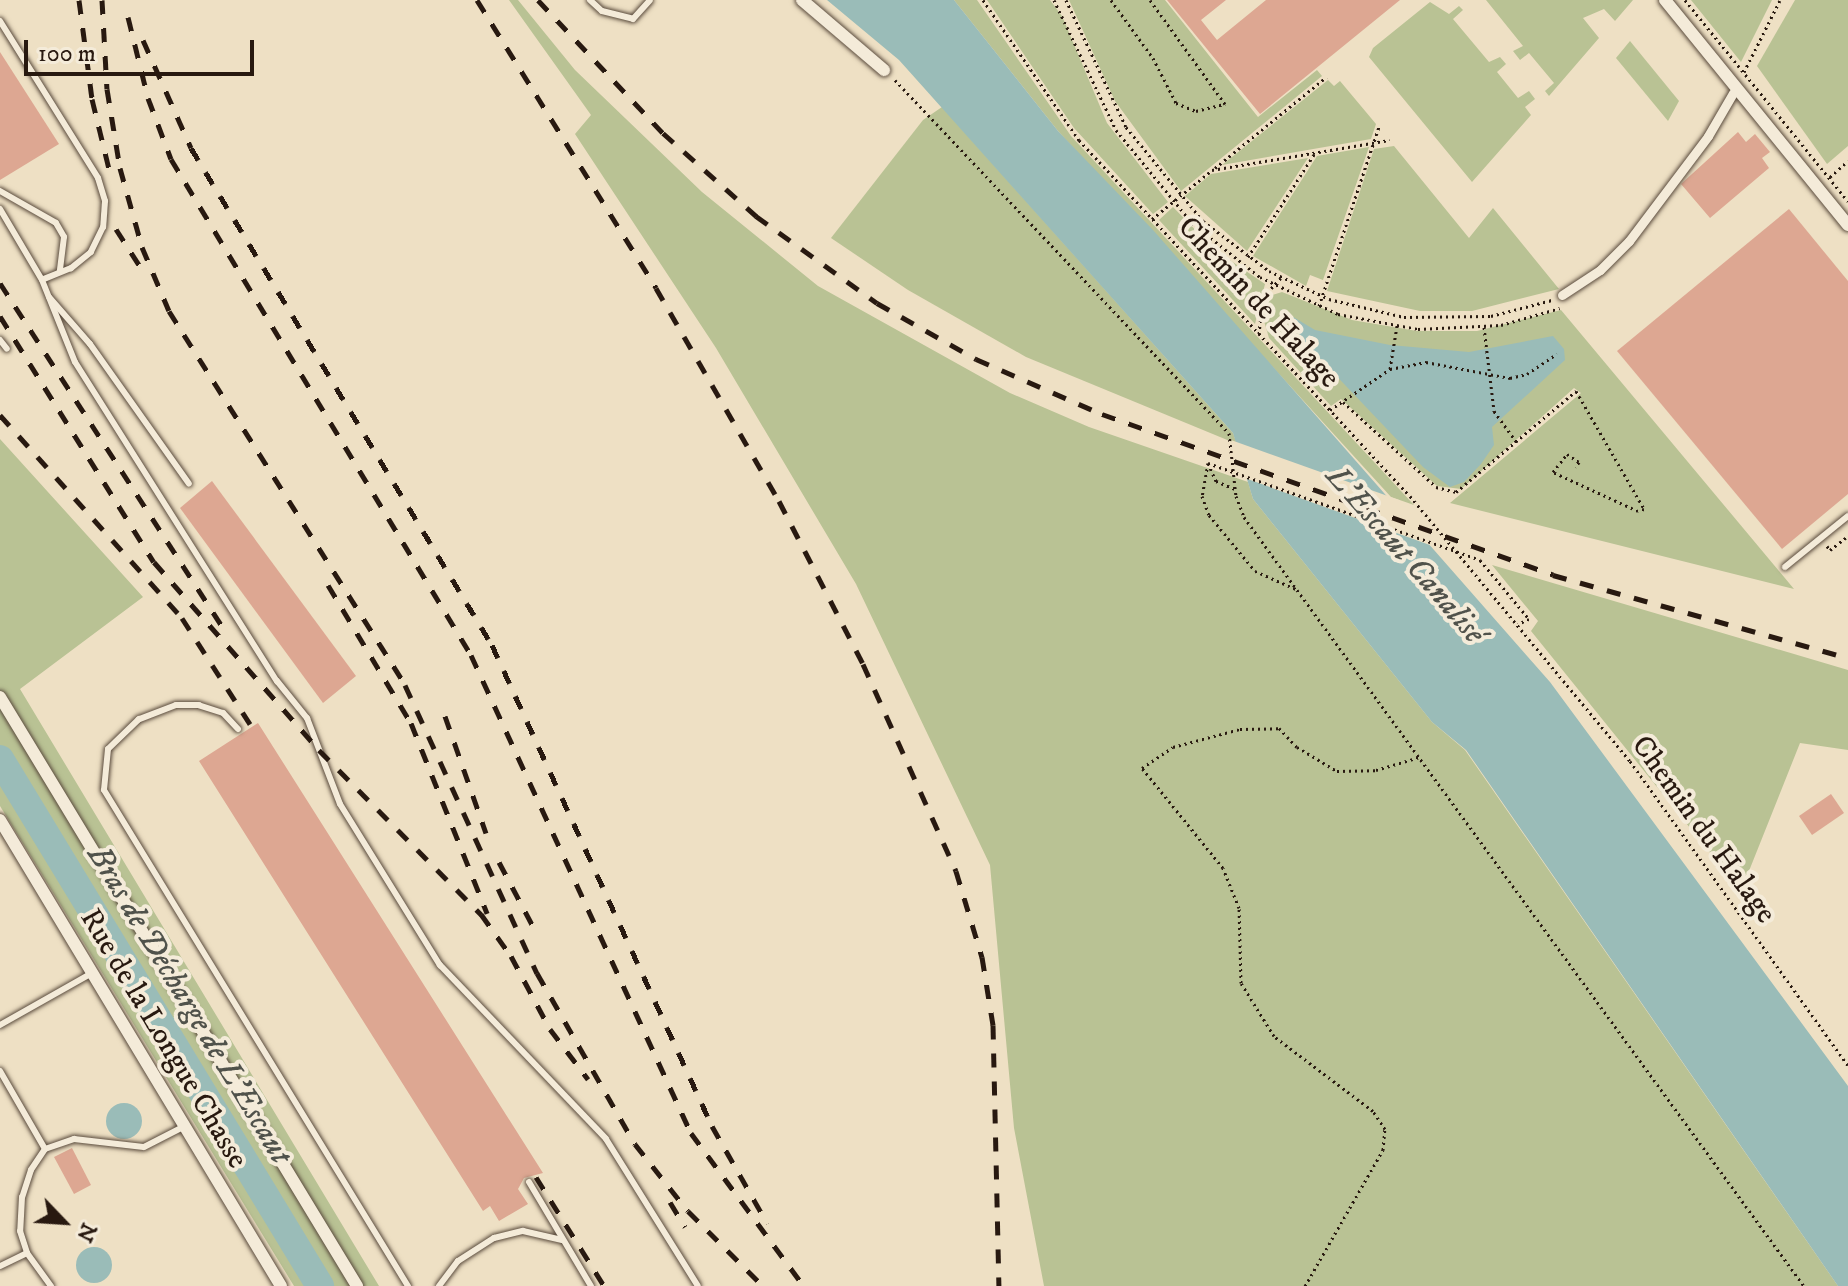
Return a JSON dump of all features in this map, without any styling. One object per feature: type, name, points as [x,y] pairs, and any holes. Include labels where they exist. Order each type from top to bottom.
[{"type":"street","points":[[802,0],[884,70]]},
{"type":"street","points":[[1665,0],[1848,225]]},
{"type":"street","points":[[1564,300],[1629,241],[1708,136],[1733,93]]},
{"type":"street","name":"Rue de la Longue Chasse","points":[[0,697],[357,1286]]},
{"type":"street","name":"Rue de la Longue Chasse","points":[[0,820],[281,1286]]},
{"type":"lane","points":[[590,0],[602,11],[633,19],[650,0]]},
{"type":"lane","points":[[0,21],[104,193],[105,218],[96,244],[79,263],[42,280]]},
{"type":"lane","points":[[0,191],[56,223],[64,237],[60,272]]},
{"type":"lane","points":[[0,209],[42,280],[75,362],[253,644],[307,718],[340,804],[440,965],[606,1139],[698,1286]]},
{"type":"lane","points":[[47,295],[90,344],[189,484]]},
{"type":"lane","points":[[0,340],[7,349]]},
{"type":"lane","points":[[1785,567],[1848,516]]},
{"type":"lane","points":[[238,729],[223,713],[199,705],[176,705],[139,719],[108,749],[104,790],[408,1286]]},
{"type":"lane","points":[[0,1025],[92,973]]},
{"type":"lane","points":[[0,1071],[45,1149]]},
{"type":"lane","points":[[51,1286],[27,1253],[20,1231],[22,1197],[31,1170],[45,1149],[74,1139],[151,1146],[185,1126]]},
{"type":"lane","points":[[529,1182],[591,1286]]},
{"type":"lane","points":[[439,1286],[458,1261],[494,1238],[523,1231],[562,1240]]},
{"type":"lane","points":[[0,1266],[27,1253]]},
{"type":"path","name":"Chemin de Halage","points":[[983,0],[1070,128],[1330,410],[1518,624]]},
{"type":"path","points":[[1054,0],[1069,24],[1109,120],[1171,202],[1218,248],[1274,285],[1319,306],[1397,326],[1484,327],[1523,321],[1564,300]]},
{"type":"path","points":[[1066,0],[1115,112],[1180,195],[1247,257],[1281,278],[1322,297],[1377,313],[1448,319],[1514,313],[1564,300]]},
{"type":"path","points":[[1111,0],[1147,49],[1176,103],[1196,111],[1225,104],[1150,0]]},
{"type":"path","points":[[1685,0],[1848,201]]},
{"type":"path","points":[[1744,72],[1780,0]]},
{"type":"path","points":[[884,70],[1229,433],[1235,489],[1244,517],[1804,1286]]},
{"type":"path","points":[[1152,219],[1326,77]]},
{"type":"path","points":[[1319,306],[1379,127]]},
{"type":"path","points":[[1212,170],[1389,140]]},
{"type":"path","points":[[1247,257],[1315,153]]},
{"type":"path","points":[[1829,177],[1848,161]]},
{"type":"path","points":[[1259,334],[1260,305],[1281,278]]},
{"type":"path","points":[[1390,369],[1397,326]]},
{"type":"path","points":[[1484,327],[1496,415],[1517,443]]},
{"type":"path","points":[[1330,410],[1390,369],[1426,362],[1489,377],[1520,377],[1557,354]]},
{"type":"path","points":[[1343,402],[1441,490],[1467,488],[1576,391],[1644,509],[1638,511],[1553,472],[1567,454],[1579,462],[1576,467]]},
{"type":"path","points":[[1208,463],[1216,481],[1235,489]]},
{"type":"path","points":[[1208,463],[1480,560],[1529,619],[1518,624]]},
{"type":"path","points":[[1208,463],[1202,496],[1209,515],[1255,571],[1297,589]]},
{"type":"path","points":[[1821,538],[1830,550],[1848,536]]},
{"type":"path","name":"Chemin du Halage","points":[[1518,624],[1648,784],[1848,1065]]},
{"type":"path","points":[[1305,1286],[1383,1150],[1385,1129],[1373,1111],[1274,1036],[1241,983],[1239,908],[1223,868],[1142,768],[1173,747],[1240,729],[1279,728],[1297,747],[1337,771],[1376,770],[1420,757]]},
{"type":"green space","points":[[509,0],[518,0],[575,70],[702,192],[818,286],[1010,393],[1089,427],[1248,482],[1253,499],[1432,722],[1465,750],[1838,1286],[1044,1286],[1014,1128],[990,865],[856,584],[716,348],[575,134],[591,115]]},
{"type":"green space","points":[[954,0],[977,0],[1071,136],[1414,505],[1391,497],[1058,131]]},
{"type":"green space","points":[[987,0],[1050,0],[1062,16],[1107,123],[1168,202],[1153,214],[1074,128]]},
{"type":"green space","points":[[1069,0],[1165,0],[1258,117],[1317,70],[1322,76],[1181,191],[1115,101]]},
{"type":"green space","points":[[1486,0],[1633,0],[1615,21],[1604,9],[1583,18],[1599,38],[1549,96],[1545,91],[1554,83],[1529,53],[1520,60],[1513,51],[1523,46]]},
{"type":"green space","points":[[1691,0],[1772,0],[1741,62]]},
{"type":"green space","points":[[1795,0],[1848,0],[1848,146],[1827,164],[1757,66]]},
{"type":"green space","points":[[1430,2],[1449,14],[1459,6],[1463,10],[1453,19],[1489,62],[1500,57],[1506,64],[1497,72],[1518,98],[1529,91],[1535,99],[1525,107],[1531,115],[1472,182],[1369,57],[1373,48]]},
{"type":"green space","points":[[1630,41],[1679,101],[1668,121],[1616,58]]},
{"type":"green space","points":[[1328,80],[1334,86],[1340,81],[1376,124],[1371,139],[1222,165]]},
{"type":"green space","points":[[942,107],[1233,433],[1237,444],[1026,357],[908,290],[831,238],[923,120]]},
{"type":"green space","points":[[1394,146],[1469,238],[1493,208],[1559,289],[1472,311],[1420,311],[1327,291],[1374,149]]},
{"type":"green space","points":[[1369,147],[1323,280],[1310,275],[1306,286],[1253,256],[1317,156]]},
{"type":"green space","points":[[1308,158],[1247,251],[1185,196],[1211,174]]},
{"type":"green space","points":[[1173,207],[1215,250],[1265,284],[1255,324],[1159,220]]},
{"type":"green space","points":[[1282,292],[1352,320],[1417,331],[1477,331],[1561,310],[1794,589],[1450,503],[1581,393],[1574,388],[1461,489],[1437,486],[1341,399],[1331,406],[1269,338],[1262,314],[1266,297]]},
{"type":"green space","points":[[0,439],[143,597],[20,689],[379,1286],[294,1286],[0,806]]},
{"type":"green space","points":[[1492,565],[1848,670],[1848,750],[1800,743],[1741,891],[1531,631],[1538,621]]},
{"type":"water","name":"L'Escaut Canalisé","points":[[827,0],[954,0],[1058,131],[1153,230],[1550,682],[1848,1086],[1848,1286],[1838,1286],[1466,750],[1432,722],[1253,499],[1233,433],[899,60]]},
{"type":"water","points":[[1280,309],[1315,330],[1390,345],[1469,352],[1553,336],[1564,349],[1565,360],[1492,427],[1494,445],[1481,464],[1464,482],[1450,487],[1423,467],[1307,345]]},
{"type":"water","points":[[124,1103],[136,1109],[142,1121],[136,1133],[124,1139],[112,1133],[106,1121],[112,1109]]},
{"type":"water","points":[[94,1247],[106,1253],[112,1265],[106,1277],[94,1283],[82,1277],[76,1265],[82,1253]]},
{"type":"pier","points":[[1231,440],[1399,500],[1438,548],[1242,477]]},
{"type":"building","points":[[1167,0],[1226,0],[1201,20],[1217,40],[1266,0],[1400,0],[1260,114]]},
{"type":"building","points":[[0,52],[59,144],[0,180]]},
{"type":"building","points":[[1738,132],[1746,142],[1755,134],[1770,152],[1762,158],[1769,168],[1710,218],[1681,184]]},
{"type":"building","points":[[1789,209],[1848,281],[1848,494],[1782,549],[1617,351]]},
{"type":"building","points":[[212,481],[356,676],[323,703],[180,508]]},
{"type":"building","points":[[258,723],[543,1173],[524,1178],[518,1189],[528,1204],[499,1221],[490,1206],[483,1211],[199,761]]},
{"type":"building","points":[[1831,794],[1844,813],[1812,835],[1799,816]]},
{"type":"building","points":[[72,1148],[91,1185],[74,1194],[54,1157]]},
{"type":"waterway","name":"Bras de Décharge de L'Escaut","points":[[0,759],[320,1286]]},
{"type":"railway","points":[[79,0],[92,99],[111,177]]},
{"type":"railway","points":[[102,0],[107,89],[120,168],[142,247],[169,311],[405,685],[537,973],[635,1144],[688,1211],[763,1286]]},
{"type":"railway","points":[[477,0],[656,288],[779,501],[863,664],[956,871],[982,957],[993,1025],[999,1286]]},
{"type":"railway","points":[[538,0],[663,133],[756,216],[877,303],[976,359],[1102,414],[1553,575],[1848,658]]},
{"type":"railway","points":[[128,17],[148,98],[171,159],[471,655],[691,1133],[804,1286]]},
{"type":"railway","points":[[143,40],[191,148],[492,645],[712,1126],[767,1223]]},
{"type":"railway","points":[[116,229],[141,268]]},
{"type":"railway","points":[[0,283],[224,629]]},
{"type":"railway","points":[[0,316],[154,562],[319,750],[481,914],[511,956],[550,1029],[588,1079]]},
{"type":"railway","points":[[0,415],[182,618],[252,727]]},
{"type":"railway","points":[[328,585],[411,723],[487,913]]},
{"type":"railway","points":[[445,716],[486,833]]},
{"type":"railway","points":[[499,862],[535,930]]},
{"type":"railway","points":[[536,1177],[604,1286]]},
{"type":"railway","points":[[670,1202],[685,1227]]}]
